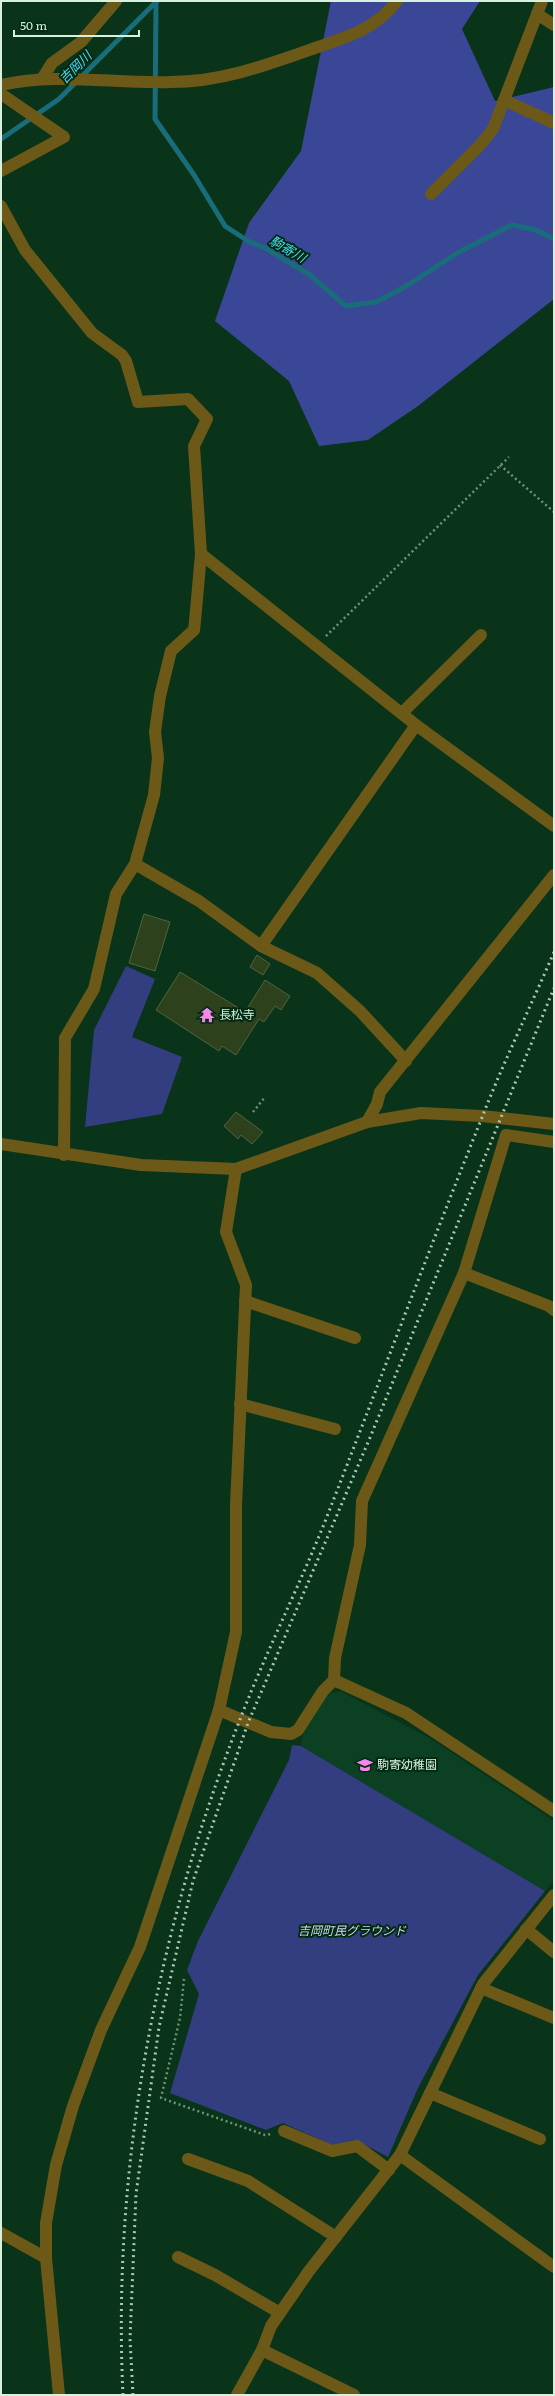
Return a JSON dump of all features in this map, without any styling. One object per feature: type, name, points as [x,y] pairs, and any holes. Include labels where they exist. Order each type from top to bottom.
[{"type":"street","points":[[46,78],[52,63],[81,42],[116,1]]},
{"type":"street","points":[[1,85],[46,78],[171,82],[207,80],[244,72],[352,35],[386,16],[397,1]]},
{"type":"street","points":[[431,194],[493,129],[542,1]]},
{"type":"street","points":[[537,14],[554,25]]},
{"type":"street","points":[[1,94],[64,137],[1,171]]},
{"type":"street","points":[[504,100],[554,123]]},
{"type":"street","points":[[1,206],[25,250],[92,334],[122,354],[126,361],[138,402],[188,399],[206,419],[194,446],[201,554],[194,630],[171,651],[160,696],[155,732],[158,758],[154,795],[135,864],[116,894],[94,989],[65,1038],[64,1155]]},
{"type":"street","points":[[201,554],[316,646],[403,712],[416,725],[554,826]]},
{"type":"street","points":[[403,712],[481,635]]},
{"type":"street","points":[[261,946],[416,725]]},
{"type":"street","points":[[135,864],[199,902],[261,946],[316,973],[360,1011],[406,1061]]},
{"type":"street","points":[[367,1122],[377,1104],[380,1092],[554,875]]},
{"type":"street","points":[[1,1144],[64,1155],[140,1165],[236,1169],[367,1122],[421,1113],[482,1116],[554,1124]]},
{"type":"street","points":[[219,1710],[271,1732],[291,1734],[298,1730],[323,1690],[334,1680],[335,1658],[360,1545],[362,1501],[464,1273],[506,1135],[554,1142]]},
{"type":"street","points":[[59,2395],[46,2258],[46,2223],[54,2172],[73,2106],[100,2030],[140,1947],[219,1710],[236,1632],[236,1505],[246,1284],[226,1232],[236,1169]]},
{"type":"street","points":[[464,1273],[550,1306],[554,1310]]},
{"type":"street","points":[[245,1301],[355,1338]]},
{"type":"street","points":[[240,1404],[335,1429]]},
{"type":"street","points":[[334,1680],[406,1713],[554,1811]]},
{"type":"street","points":[[237,2395],[262,2350],[271,2326],[309,2271],[400,2155],[481,1988],[554,1895]]},
{"type":"street","points":[[526,1929],[554,1952]]},
{"type":"street","points":[[481,1988],[554,2018]]},
{"type":"street","points":[[430,2093],[540,2139]]},
{"type":"street","points":[[284,2131],[332,2151],[357,2146],[389,2170]]},
{"type":"street","points":[[400,2155],[554,2267]]},
{"type":"street","points":[[188,2159],[248,2181],[336,2237]]},
{"type":"street","points":[[1,2233],[46,2258]]},
{"type":"street","points":[[178,2257],[215,2275],[280,2313]]},
{"type":"street","points":[[262,2350],[354,2395]]},
{"type":"path","points":[[316,646],[508,457]]},
{"type":"path","points":[[500,465],[554,512]]},
{"type":"path","points":[[252,1112],[265,1097]]},
{"type":"path","points":[[184,1979],[180,2018],[161,2098],[265,2135],[284,2131]]},
{"type":"shaded area","points":[[331,1],[480,1],[462,29],[495,101],[554,87],[554,299],[418,406],[368,440],[319,446],[289,381],[215,321],[249,223],[301,151]]},
{"type":"shaded area","points":[[340,1691],[428,1737],[554,1821],[554,1881],[545,1891],[301,1746],[303,1734],[325,1695]]},
{"type":"green space","points":[[126,966],[155,979],[132,1037],[182,1057],[162,1114],[85,1127],[94,1030]]},
{"type":"green space","name":"吉岡町民グラウンド","points":[[292,1745],[301,1746],[545,1891],[478,1975],[418,2088],[388,2157],[356,2140],[332,2145],[283,2123],[266,2130],[170,2093],[199,1994],[187,1970],[198,1941],[289,1760]]},
{"type":"building","points":[[144,914],[170,922],[155,971],[129,963]]},
{"type":"building","points":[[257,955],[270,964],[263,975],[250,967]]},
{"type":"building","name":"長松寺","points":[[180,972],[245,1012],[265,980],[290,996],[281,1010],[275,1006],[264,1022],[259,1019],[236,1055],[222,1046],[219,1051],[156,1010]]},
{"type":"building","points":[[236,1112],[263,1132],[252,1144],[241,1135],[238,1139],[224,1126]]},
{"type":"waterway","name":"吉岡川","points":[[1,139],[59,99],[157,1]]},
{"type":"waterway","name":"駒寄川","points":[[156,3],[155,119],[194,175],[225,226],[248,241],[265,248],[310,275],[346,306],[376,302],[408,285],[459,252],[512,225],[536,230],[554,239]]},
{"type":"railway","points":[[123,2395],[121,2309],[125,2223],[133,2138],[146,2052],[163,1968],[184,1885],[210,1802],[239,1722],[326,1519],[489,1099],[554,952]]},
{"type":"railway","points":[[133,2395],[130,2339],[136,2194],[159,2027],[193,1881],[248,1723],[369,1440],[554,988]]},
{"type":"place","name":"長松寺","points":[[207,1015]]},
{"type":"place","name":"駒寄幼稚園","points":[[365,1765]]}]
